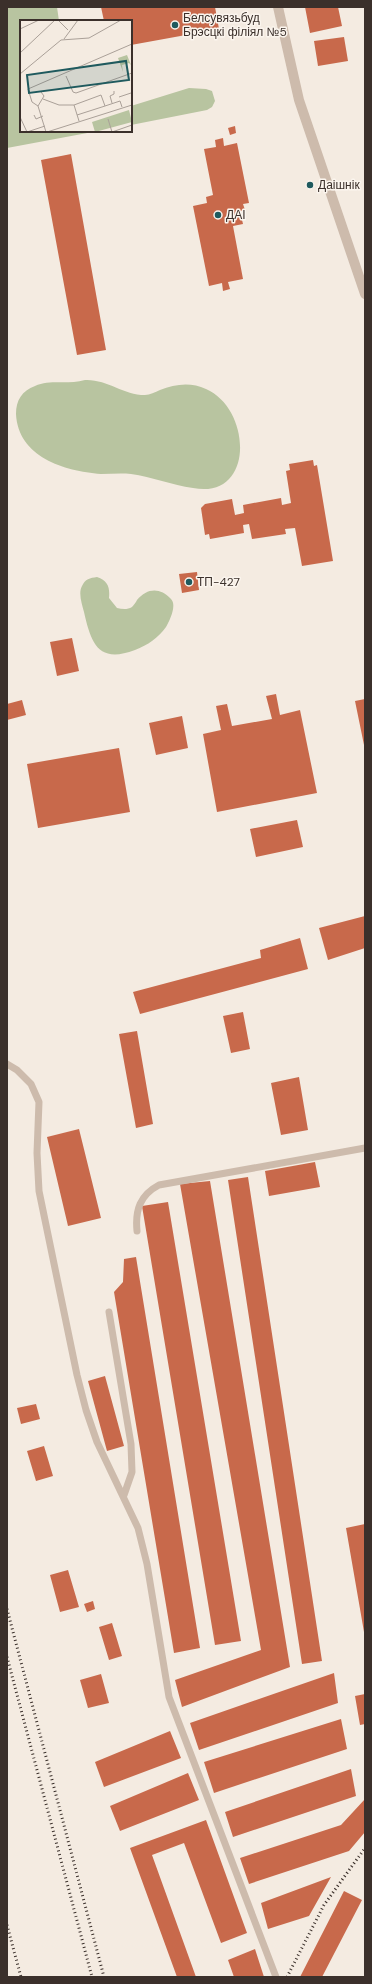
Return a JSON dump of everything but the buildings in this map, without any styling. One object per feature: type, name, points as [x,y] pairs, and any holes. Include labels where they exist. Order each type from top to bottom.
[{"type":"street","points":[[278,7],[299,100],[365,294]]},
{"type":"lane","points":[[7,1064],[24,1075],[36,1092],[39,1113],[37,1152],[39,1191],[77,1375],[86,1410],[97,1442],[124,1495],[138,1528],[143,1546],[169,1698],[276,1977]]},
{"type":"lane","points":[[137,1231],[138,1208],[142,1198],[150,1190],[159,1185],[365,1148]]},
{"type":"lane","points":[[109,1312],[132,1444],[132,1472],[124,1495]]},
{"type":"green space","points":[[7,7],[57,7],[59,20],[20,20],[20,132],[93,132],[7,148]]},
{"type":"green space","points":[[189,88],[206,89],[212,91],[215,101],[212,107],[207,110],[132,125],[132,106]]},
{"type":"green space","points":[[85,380],[101,382],[129,393],[145,395],[171,386],[195,385],[206,389],[221,399],[232,415],[238,432],[240,450],[236,467],[228,480],[213,488],[193,488],[131,474],[101,474],[87,472],[58,465],[45,459],[34,451],[25,441],[19,429],[16,409],[19,400],[23,393],[30,388],[41,384]]},
{"type":"green space","points":[[97,577],[104,580],[108,585],[109,598],[117,608],[126,609],[132,607],[141,596],[149,591],[154,590],[167,595],[173,602],[173,609],[166,627],[160,635],[144,646],[122,654],[104,652],[98,648],[90,633],[80,595],[83,584],[86,580]]},
{"type":"railway","points":[[7,1609],[104,1977]]},
{"type":"railway","points":[[7,1657],[92,1977]]},
{"type":"railway","points":[[287,1977],[324,1905],[365,1848]]},
{"type":"railway","points":[[7,1925],[21,1977]]},
{"type":"place","name":"Белсувязьбуд Брэсцкі філіял №5","points":[[175,25]]},
{"type":"place","name":"Даішнік","points":[[310,185]]},
{"type":"place","name":"ДАІ","points":[[218,215]]},
{"type":"place","name":"ТП-427","points":[[189,582]]}]
